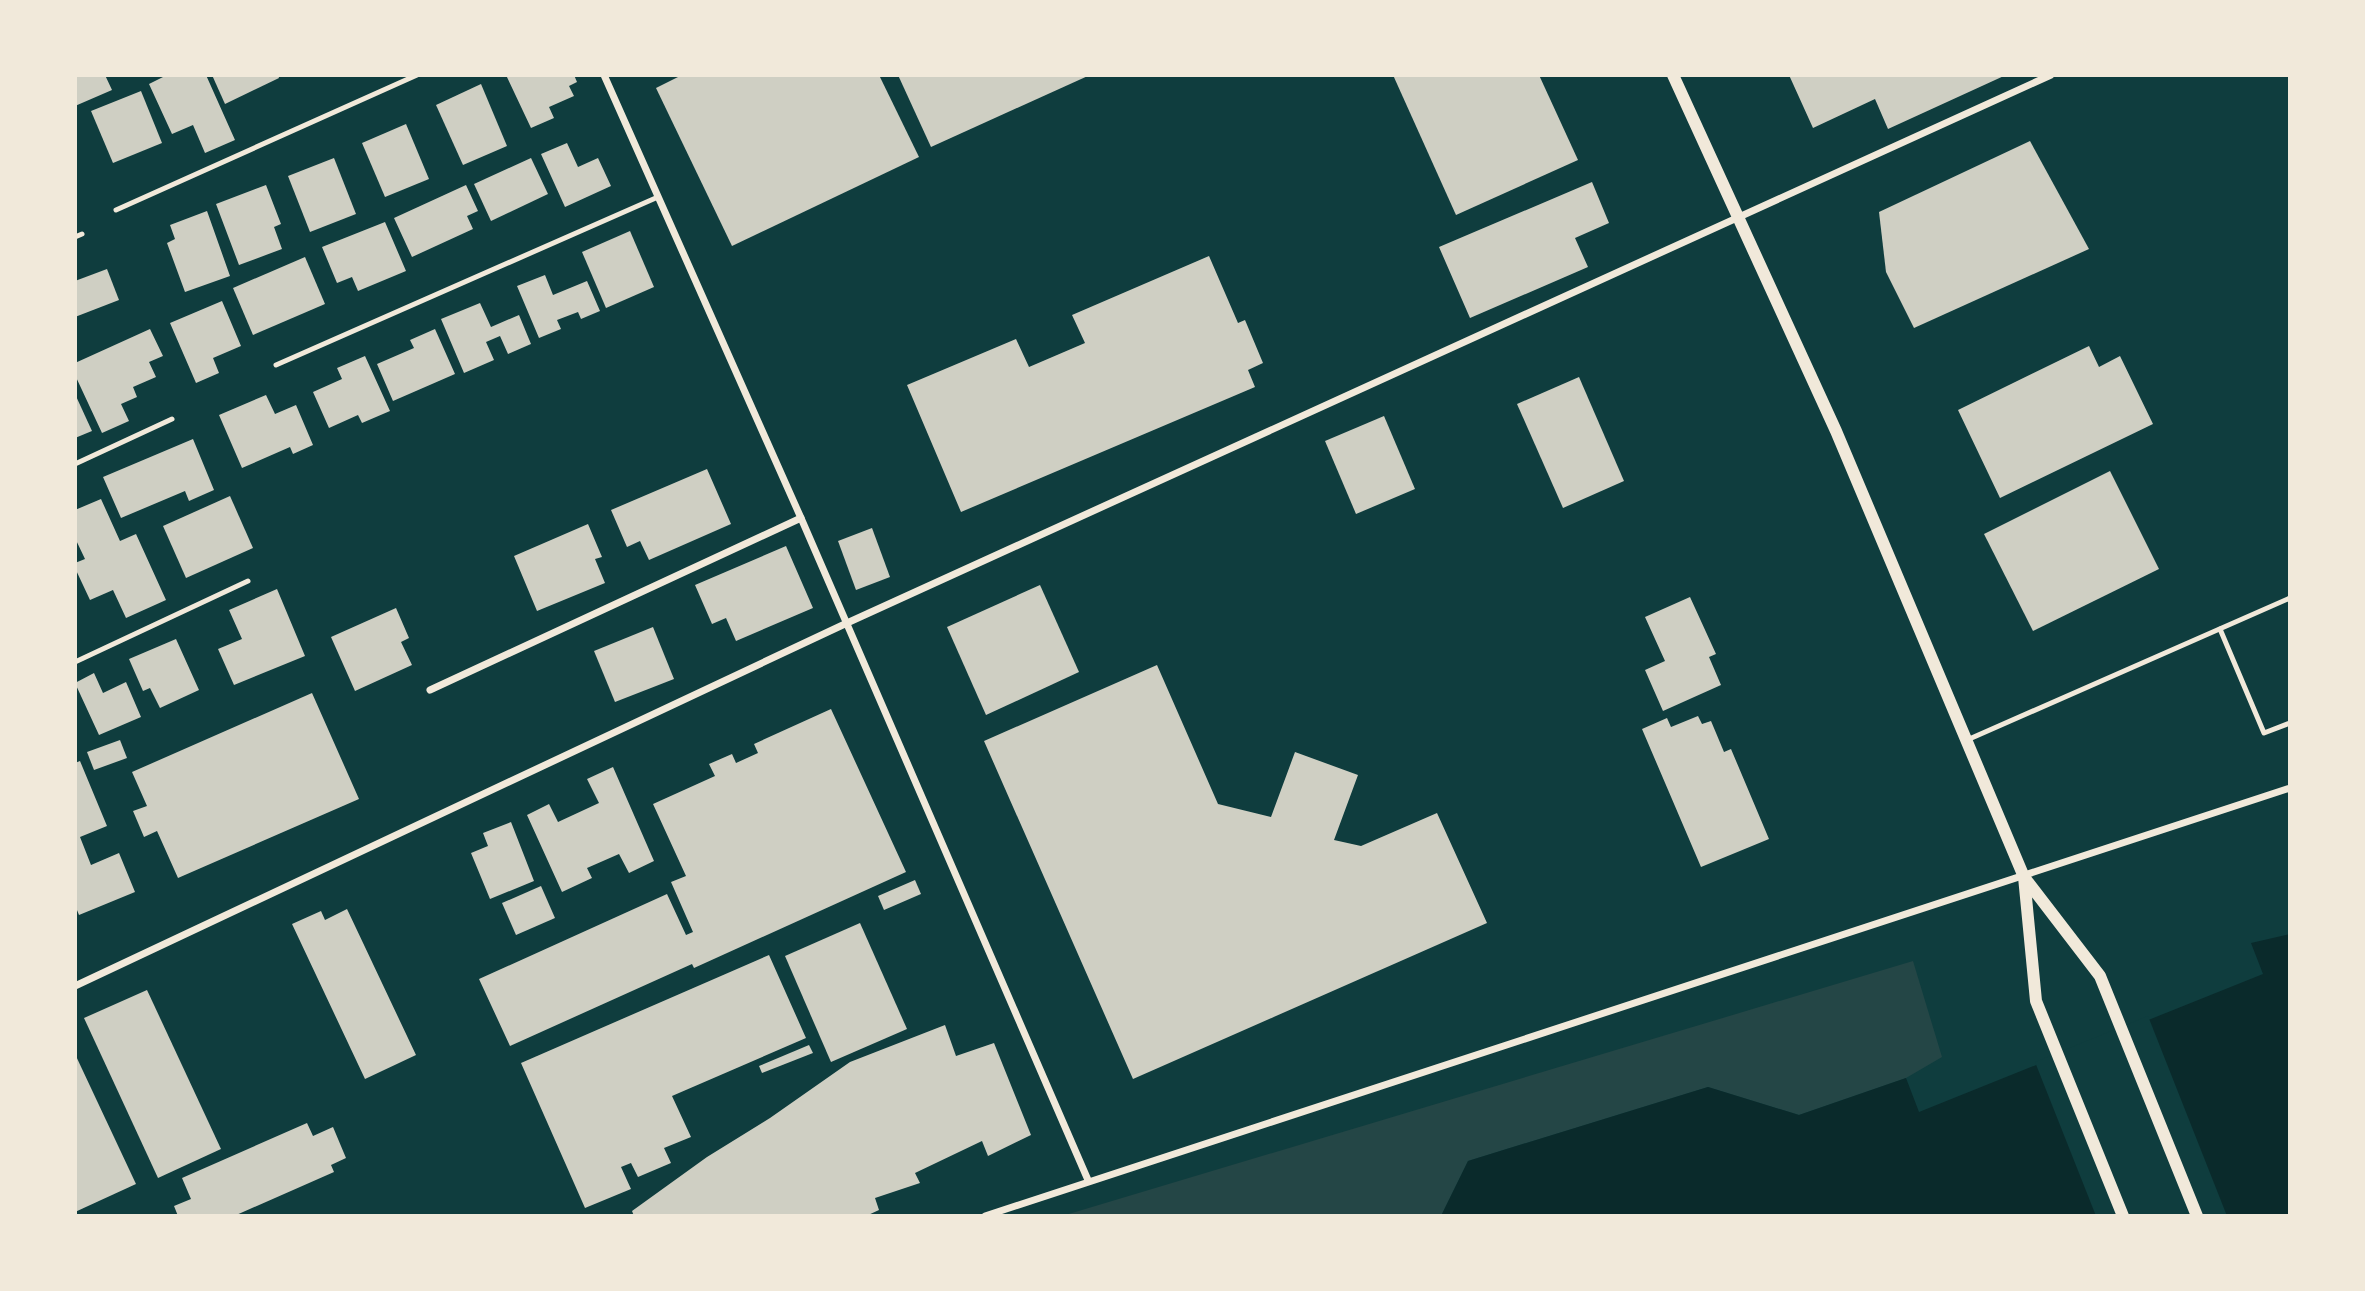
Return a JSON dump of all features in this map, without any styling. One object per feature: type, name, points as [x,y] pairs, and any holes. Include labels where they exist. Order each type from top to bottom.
[{"type":"street","points":[[604,75],[847,623],[1088,1180]]},
{"type":"street","points":[[1673,75],[1741,218],[1968,740],[2024,877],[2100,976],[2197,1216]]},
{"type":"street","points":[[75,986],[847,623],[2051,75]]},
{"type":"street","points":[[430,690],[801,518]]},
{"type":"street","points":[[985,1216],[1088,1180],[2024,877],[2290,788]]},
{"type":"street","points":[[2024,877],[2036,1001],[2123,1216]]},
{"type":"lane","points":[[116,210],[417,75]]},
{"type":"lane","points":[[276,365],[658,197]]},
{"type":"lane","points":[[75,237],[82,234]]},
{"type":"lane","points":[[75,464],[172,419]]},
{"type":"lane","points":[[75,662],[248,581]]},
{"type":"lane","points":[[1968,740],[2290,598]]},
{"type":"lane","points":[[2220,629],[2264,733],[2290,723]]},
{"type":"shaded area","points":[[2290,934],[2290,1216],[1441,1216],[1468,1161],[1708,1087],[1799,1115],[1906,1078],[1919,1112],[2263,974],[2251,943]]},
{"type":"shaded area","points":[[1913,961],[1942,1057],[1906,1078],[1799,1115],[1708,1087],[1468,1161],[1441,1216],[1062,1216]]},
{"type":"pier","points":[[2148,1016],[2227,1216],[2096,1216],[2035,1062]]},
{"type":"building","points":[[75,75],[105,75],[112,90],[75,106]]},
{"type":"building","points":[[167,75],[206,75],[235,140],[205,153],[193,125],[172,134],[149,84]]},
{"type":"building","points":[[212,75],[278,75],[279,78],[225,104]]},
{"type":"building","points":[[506,75],[574,75],[577,82],[569,86],[574,96],[549,107],[554,118],[531,128]]},
{"type":"building","points":[[682,75],[879,75],[919,157],[732,246],[656,88]]},
{"type":"building","points":[[898,75],[1090,75],[931,147]]},
{"type":"building","points":[[1393,75],[1539,75],[1578,160],[1456,215]]},
{"type":"building","points":[[1789,75],[2006,75],[1888,129],[1875,99],[1813,128]]},
{"type":"building","points":[[481,84],[507,146],[463,165],[436,105]]},
{"type":"building","points":[[141,91],[162,143],[113,163],[91,111]]},
{"type":"building","points":[[406,124],[429,179],[385,197],[362,143]]},
{"type":"building","points":[[2030,141],[2089,249],[1914,328],[1886,272],[1879,212]]},
{"type":"building","points":[[567,143],[578,167],[598,158],[611,186],[565,207],[541,154]]},
{"type":"building","points":[[334,158],[356,214],[310,232],[288,176]]},
{"type":"building","points":[[531,158],[548,194],[491,221],[474,184]]},
{"type":"building","points":[[1592,182],[1609,223],[1575,238],[1588,267],[1470,318],[1439,247]]},
{"type":"building","points":[[266,185],[281,224],[274,227],[282,249],[239,265],[216,204]]},
{"type":"building","points":[[466,185],[478,211],[467,216],[473,229],[412,257],[394,218]]},
{"type":"building","points":[[207,211],[230,276],[185,292],[167,243],[175,239],[170,225]]},
{"type":"building","points":[[385,222],[406,271],[358,291],[352,277],[337,283],[322,247]]},
{"type":"building","points":[[630,231],[654,287],[606,308],[582,252]]},
{"type":"building","points":[[1209,256],[1238,323],[1245,320],[1263,363],[1248,370],[1255,387],[961,512],[907,385],[1016,339],[1029,367],[1085,343],[1072,315]]},
{"type":"building","points":[[305,257],[325,304],[253,335],[233,288]]},
{"type":"building","points":[[107,269],[119,300],[75,317],[75,281]]},
{"type":"building","points":[[545,275],[553,295],[587,281],[600,311],[581,319],[578,312],[557,320],[561,329],[539,338],[517,286]]},
{"type":"building","points":[[222,301],[241,346],[213,358],[219,373],[196,383],[170,323]]},
{"type":"building","points":[[480,303],[491,327],[519,315],[531,344],[508,354],[500,336],[486,342],[494,360],[464,373],[441,319]]},
{"type":"building","points":[[150,329],[163,356],[149,362],[156,377],[133,387],[137,397],[121,404],[129,421],[102,433],[75,375],[75,363]]},
{"type":"building","points":[[435,329],[455,374],[393,401],[377,364],[414,348],[410,340]]},
{"type":"building","points":[[2089,346],[2099,367],[2120,356],[2153,424],[2000,498],[1958,410]]},
{"type":"building","points":[[365,356],[390,411],[362,423],[358,415],[329,428],[313,392],[342,379],[337,368]]},
{"type":"building","points":[[1579,377],[1624,481],[1563,508],[1517,404]]},
{"type":"building","points":[[75,394],[92,431],[75,438]]},
{"type":"building","points":[[266,395],[275,414],[296,405],[313,445],[293,454],[290,447],[242,468],[219,415]]},
{"type":"building","points":[[1384,416],[1415,489],[1356,514],[1325,441]]},
{"type":"building","points":[[193,439],[214,490],[189,501],[185,491],[121,518],[103,477]]},
{"type":"building","points":[[707,469],[731,524],[649,560],[640,541],[627,547],[611,510]]},
{"type":"building","points":[[2110,471],[2159,569],[2033,631],[1984,534]]},
{"type":"building","points":[[230,496],[253,548],[186,578],[163,526]]},
{"type":"building","points":[[101,499],[120,541],[136,534],[166,600],[126,618],[113,590],[90,600],[75,568],[75,563],[85,559],[75,538],[75,510]]},
{"type":"building","points":[[588,524],[602,557],[595,559],[605,583],[537,611],[514,556]]},
{"type":"building","points":[[872,528],[890,577],[856,590],[838,541]]},
{"type":"building","points":[[786,546],[813,608],[736,641],[726,618],[712,624],[695,585]]},
{"type":"building","points":[[1040,585],[1079,672],[986,715],[947,627]]},
{"type":"building","points":[[277,589],[305,656],[234,685],[218,649],[242,639],[229,610]]},
{"type":"building","points":[[1690,597],[1716,654],[1709,657],[1721,685],[1663,711],[1645,670],[1665,661],[1645,617]]},
{"type":"building","points":[[396,608],[409,638],[401,642],[412,665],[355,691],[331,637]]},
{"type":"building","points":[[653,627],[674,679],[615,702],[594,651]]},
{"type":"building","points":[[176,639],[199,690],[160,708],[150,688],[143,691],[129,659]]},
{"type":"building","points":[[1157,665],[1218,804],[1271,817],[1295,752],[1358,775],[1334,840],[1361,846],[1437,813],[1487,923],[1133,1079],[984,741]]},
{"type":"building","points":[[94,673],[103,693],[126,682],[141,717],[99,735],[75,683]]},
{"type":"building","points":[[312,693],[359,799],[178,878],[157,831],[144,837],[133,811],[147,806],[132,772]]},
{"type":"building","points":[[831,709],[906,872],[694,968],[692,964],[510,1046],[479,979],[667,894],[686,935],[693,932],[671,882],[686,876],[653,804],[715,776],[709,764],[732,754],[736,763],[758,753],[754,744]]},
{"type":"building","points":[[1698,716],[1702,724],[1711,721],[1724,752],[1731,749],[1769,839],[1701,867],[1642,729],[1667,718],[1671,727]]},
{"type":"building","points":[[120,740],[127,758],[94,770],[87,752]]},
{"type":"building","points":[[80,761],[107,826],[80,837],[91,865],[119,853],[135,892],[79,915],[75,905],[75,763]]},
{"type":"building","points":[[613,767],[654,861],[629,873],[619,854],[587,868],[592,878],[562,892],[527,815],[549,804],[558,822],[599,803],[587,779]]},
{"type":"building","points":[[511,822],[534,881],[490,899],[471,853],[488,846],[483,833]]},
{"type":"building","points":[[915,880],[921,894],[884,910],[878,896]]},
{"type":"building","points":[[541,886],[555,918],[516,935],[502,903]]},
{"type":"building","points":[[347,909],[416,1055],[365,1079],[292,924],[321,911],[325,920]]},
{"type":"building","points":[[860,923],[907,1029],[831,1062],[785,956]]},
{"type":"building","points":[[769,955],[806,1038],[672,1096],[691,1137],[664,1148],[671,1163],[638,1177],[631,1163],[621,1167],[631,1189],[585,1208],[521,1063]]},
{"type":"building","points":[[147,990],[221,1149],[158,1178],[84,1018]]},
{"type":"building","points":[[945,1025],[956,1056],[994,1043],[1031,1135],[988,1156],[982,1141],[915,1173],[920,1183],[875,1198],[879,1210],[866,1216],[634,1216],[632,1211],[707,1157],[770,1118],[850,1062]]},
{"type":"building","points":[[809,1045],[813,1053],[762,1073],[759,1066]]},
{"type":"building","points":[[75,1054],[136,1184],[75,1212]]},
{"type":"building","points":[[307,1123],[313,1136],[333,1127],[346,1158],[331,1165],[334,1172],[234,1216],[178,1216],[174,1206],[191,1199],[182,1178]]}]
